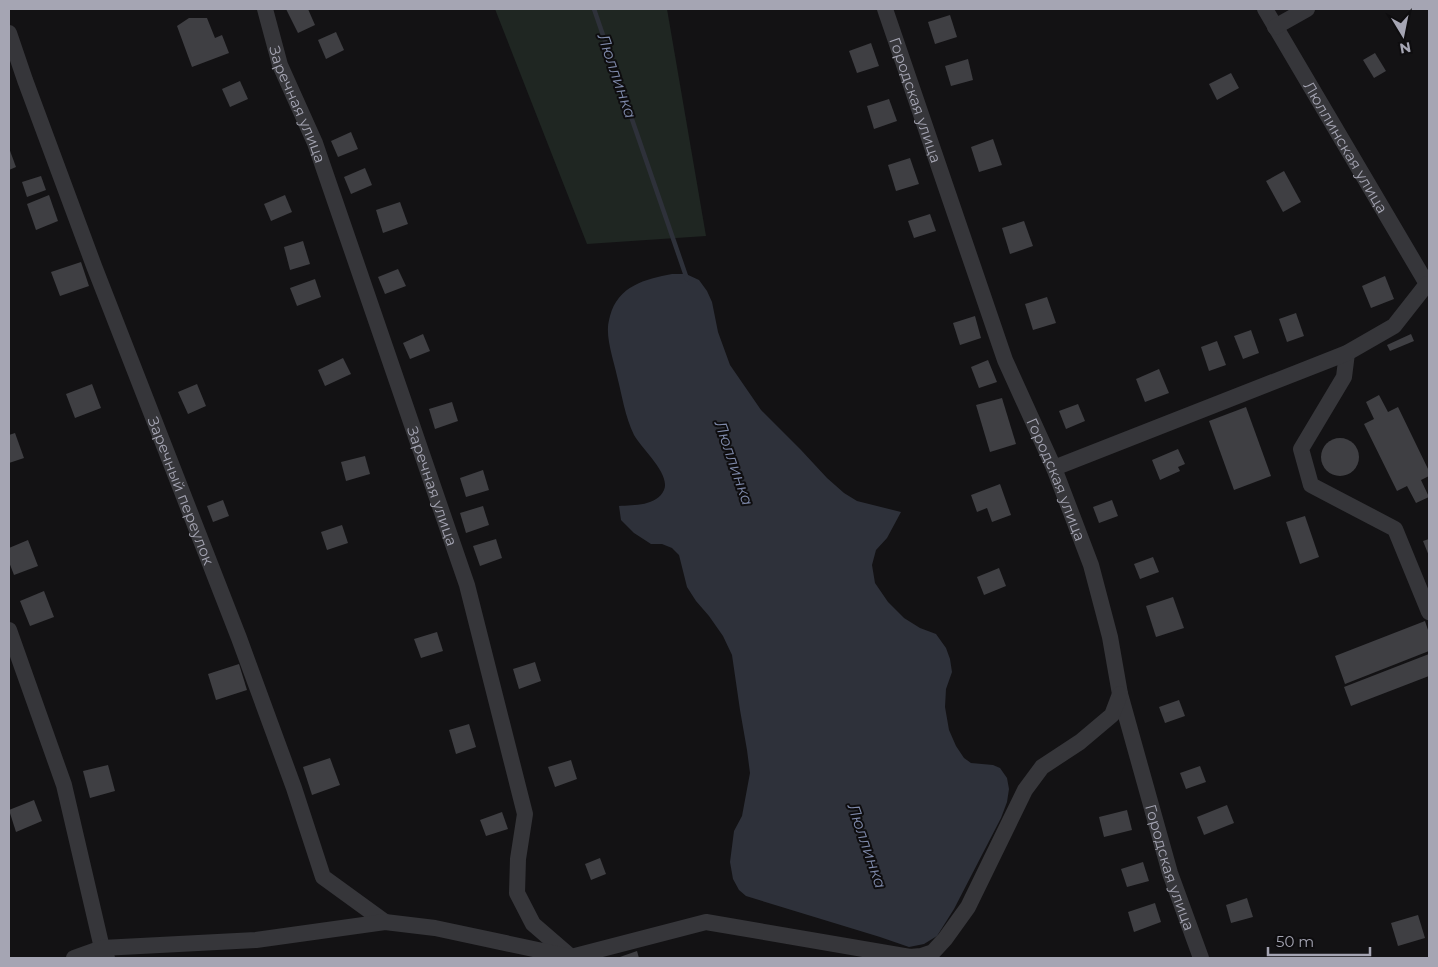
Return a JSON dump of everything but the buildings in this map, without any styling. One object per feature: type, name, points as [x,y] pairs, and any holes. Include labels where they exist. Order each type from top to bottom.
[{"type":"street","name":"Заречная улица","points":[[265,9],[280,65],[315,142],[467,585],[526,814],[518,860],[517,893],[533,924],[571,958]]},
{"type":"street","name":"Городская улица","points":[[885,9],[1005,360],[1054,468],[1091,565],[1110,637],[1120,694],[1170,872],[1201,958]]},
{"type":"street","name":"Люллинская улица","points":[[1265,9],[1428,285]]},
{"type":"street","points":[[1275,27],[1307,9]]},
{"type":"street","name":"Заречный переулок","points":[[9,33],[94,266],[239,638],[294,788],[323,877],[385,922]]},
{"type":"street","points":[[1054,468],[1347,353],[1394,326],[1428,285]]},
{"type":"street","points":[[1347,353],[1344,377],[1301,449],[1311,485],[1396,529],[1429,612]]},
{"type":"street","points":[[9,630],[64,785],[104,953]]},
{"type":"street","points":[[74,958],[104,953],[256,940],[385,922],[435,928],[571,958],[706,922],[910,957],[935,955],[968,907],[1024,790],[1042,768],[1080,742],[1112,715],[1120,694]]},
{"type":"shaded area","points":[[495,9],[667,9],[706,236],[587,244]]},
{"type":"water","points":[[672,274],[686,274],[699,280],[707,291],[712,302],[718,332],[730,365],[761,410],[844,493],[857,501],[901,512],[887,538],[876,550],[872,565],[875,583],[888,602],[904,618],[920,628],[936,634],[946,648],[952,672],[946,689],[945,707],[949,730],[964,758],[971,763],[993,765],[1000,768],[1007,778],[1009,789],[1007,802],[1001,818],[954,909],[937,936],[924,944],[909,947],[746,896],[739,890],[733,879],[730,862],[734,831],[742,816],[750,773],[732,655],[723,636],[687,587],[679,555],[672,548],[662,544],[651,544],[634,533],[621,520],[619,506],[651,502],[661,495],[665,484],[659,469],[634,435],[628,421],[610,345],[608,333],[609,320],[619,297],[626,291],[652,278]]},
{"type":"waterway","name":"Люллинка","points":[[594,9],[687,279]]}]
